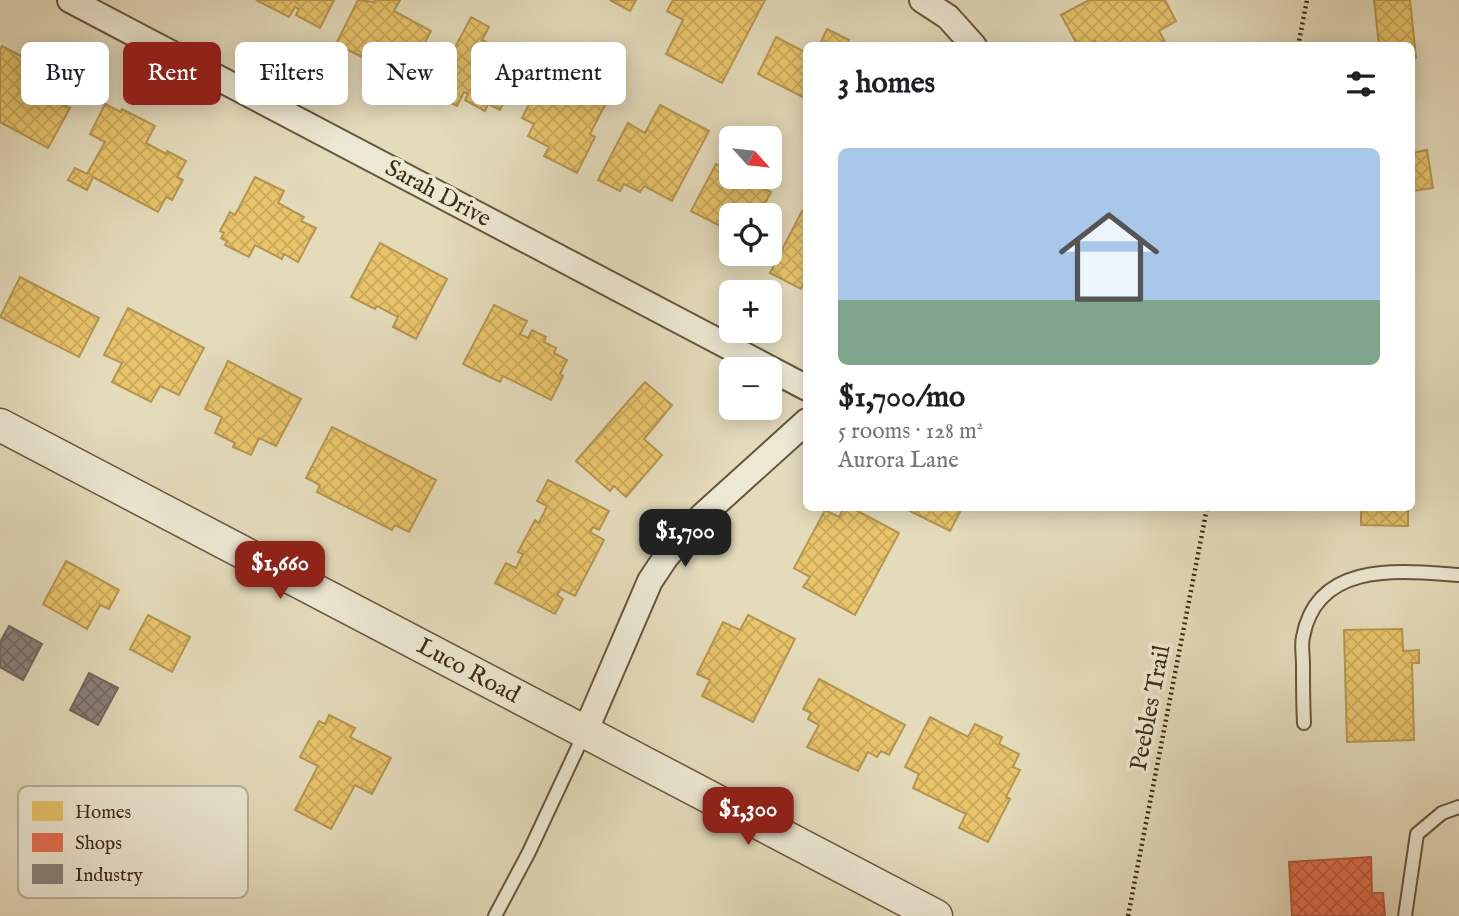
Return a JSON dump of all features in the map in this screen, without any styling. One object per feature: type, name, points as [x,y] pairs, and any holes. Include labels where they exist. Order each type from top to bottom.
[{"type":"street","name":"Sarah Drive","points":[[70,0],[803,386]]},
{"type":"street","points":[[922,0],[948,17],[970,42]]},
{"type":"street","name":"Luco Road","points":[[0,425],[936,916]]},
{"type":"street","points":[[585,732],[650,580],[666,557],[702,516],[803,425]]},
{"type":"lane","points":[[1304,723],[1302,637],[1314,605],[1339,584],[1370,573],[1459,575]]},
{"type":"lane","points":[[495,916],[529,852],[585,732]]},
{"type":"lane","points":[[1405,916],[1417,834],[1442,813],[1459,807]]},
{"type":"path","points":[[1299,42],[1307,0]]},
{"type":"path","name":"Peebles Trail","points":[[1128,916],[1207,511]]},
{"type":"building: Homes","points":[[256,0],[334,0],[320,28],[296,15],[299,9],[295,7],[289,17]]},
{"type":"building: Homes","points":[[358,0],[400,0],[394,11],[431,31],[425,42],[362,42],[362,57],[348,50],[348,42],[337,42]]},
{"type":"building: Homes","points":[[610,0],[636,0],[630,11]]},
{"type":"building: Homes","points":[[673,0],[765,0],[722,83],[666,54],[683,20],[667,11]]},
{"type":"building: Homes","points":[[1089,0],[1165,0],[1176,21],[1159,31],[1165,42],[1076,42],[1061,15]]},
{"type":"building: Homes","points":[[1374,0],[1410,0],[1414,42],[1379,42]]},
{"type":"building: Homes","points":[[471,17],[489,27],[482,40],[486,42],[471,42],[471,103],[465,100],[468,94],[464,92],[457,106],[455,105],[457,44]]},
{"type":"building: Homes","points":[[827,29],[849,40],[848,42],[821,42]]},
{"type":"building: Homes","points":[[776,37],[803,51],[803,97],[758,74]]},
{"type":"building: Homes","points":[[2,46],[21,56],[21,105],[64,105],[70,108],[48,148],[0,122]]},
{"type":"building: Homes","points":[[104,105],[121,112],[122,109],[155,126],[146,143],[186,161],[177,177],[183,180],[172,200],[166,197],[158,212],[93,177],[87,190],[68,180],[75,168],[87,174],[105,142],[90,134]]},
{"type":"building: Homes","points":[[474,105],[488,105],[485,111]]},
{"type":"building: Homes","points":[[490,105],[502,105],[500,110]]},
{"type":"building: Homes","points":[[529,105],[605,105],[590,134],[595,137],[577,173],[544,156],[549,147],[528,136],[534,124],[522,118]]},
{"type":"building: Homes","points":[[660,105],[709,131],[672,201],[644,186],[640,192],[624,184],[620,191],[598,180],[628,123],[645,133]]},
{"type":"building: Homes","points":[[1427,150],[1433,188],[1415,191],[1415,152]]},
{"type":"building: Homes","points":[[716,164],[719,166],[719,189],[765,189],[771,192],[765,203],[719,203],[719,225],[691,211]]},
{"type":"building: Homes","points":[[255,177],[284,191],[278,203],[304,217],[301,221],[316,228],[298,262],[284,254],[282,259],[255,245],[249,257],[225,245],[227,241],[221,238],[224,233],[220,231],[230,212],[235,215]]},
{"type":"building: Homes","points":[[802,211],[803,284],[801,289],[770,273],[774,266],[782,266],[782,250]]},
{"type":"building: Homes","points":[[380,243],[447,279],[416,339],[393,327],[398,317],[351,297]]},
{"type":"building: Homes","points":[[20,277],[99,318],[79,357],[0,317]]},
{"type":"building: Homes","points":[[494,305],[527,321],[520,334],[528,338],[532,330],[546,337],[544,342],[556,348],[554,353],[567,360],[560,374],[563,376],[551,400],[503,376],[500,382],[463,364]]},
{"type":"building: Homes","points":[[128,308],[204,348],[179,395],[160,386],[151,402],[112,382],[122,363],[104,355]]},
{"type":"building: Homes","points":[[228,361],[301,399],[276,446],[259,438],[251,455],[233,447],[235,443],[215,433],[222,417],[205,409]]},
{"type":"building: Homes","points":[[645,382],[672,405],[644,439],[662,455],[626,497],[614,486],[610,491],[576,461]]},
{"type":"building: Homes","points":[[332,427],[436,480],[409,532],[395,525],[392,530],[317,492],[320,485],[306,478]]},
{"type":"building: Homes","points":[[548,480],[609,511],[599,530],[593,527],[590,532],[604,540],[575,596],[561,589],[557,595],[563,599],[555,614],[495,583],[506,563],[516,568],[523,554],[518,552],[535,520],[539,523],[547,506],[537,501]]},
{"type":"building: Homes","points":[[824,511],[839,517],[842,511],[858,511],[899,533],[855,615],[803,587],[810,577],[794,568]]},
{"type":"building: Homes","points":[[910,511],[960,511],[950,531]]},
{"type":"building: Homes","points":[[1361,511],[1408,511],[1408,526],[1361,525]]},
{"type":"building: Homes","points":[[66,561],[119,590],[109,609],[100,605],[87,629],[43,604]]},
{"type":"building: Homes","points":[[148,615],[190,637],[172,672],[130,649]]},
{"type":"building: Homes","points":[[748,615],[795,639],[753,722],[702,696],[710,680],[697,674],[723,622],[740,630]]},
{"type":"building: Homes","points":[[1402,629],[1403,651],[1419,650],[1419,663],[1412,663],[1414,740],[1347,742],[1344,630]]},
{"type":"building: Homes","points":[[819,679],[905,725],[889,755],[881,751],[877,757],[868,752],[858,771],[807,747],[819,725],[808,719],[811,713],[803,709]]},
{"type":"building: Homes","points":[[329,715],[355,728],[350,737],[391,758],[372,794],[355,785],[331,829],[295,810],[318,766],[300,757],[319,721],[325,724]]},
{"type":"building: Homes","points":[[930,717],[968,737],[975,724],[1002,737],[999,744],[1019,754],[1013,767],[1020,770],[1006,797],[1010,799],[988,842],[959,828],[966,814],[913,788],[919,774],[905,767]]},
{"type":"building: Shops","points":[[1371,857],[1372,893],[1383,893],[1385,916],[1292,916],[1289,862]]},
{"type":"building: Industry","points":[[9,626],[42,644],[23,680],[0,667],[0,642]]},
{"type":"building: Industry","points":[[89,673],[118,688],[98,725],[70,710]]}]
